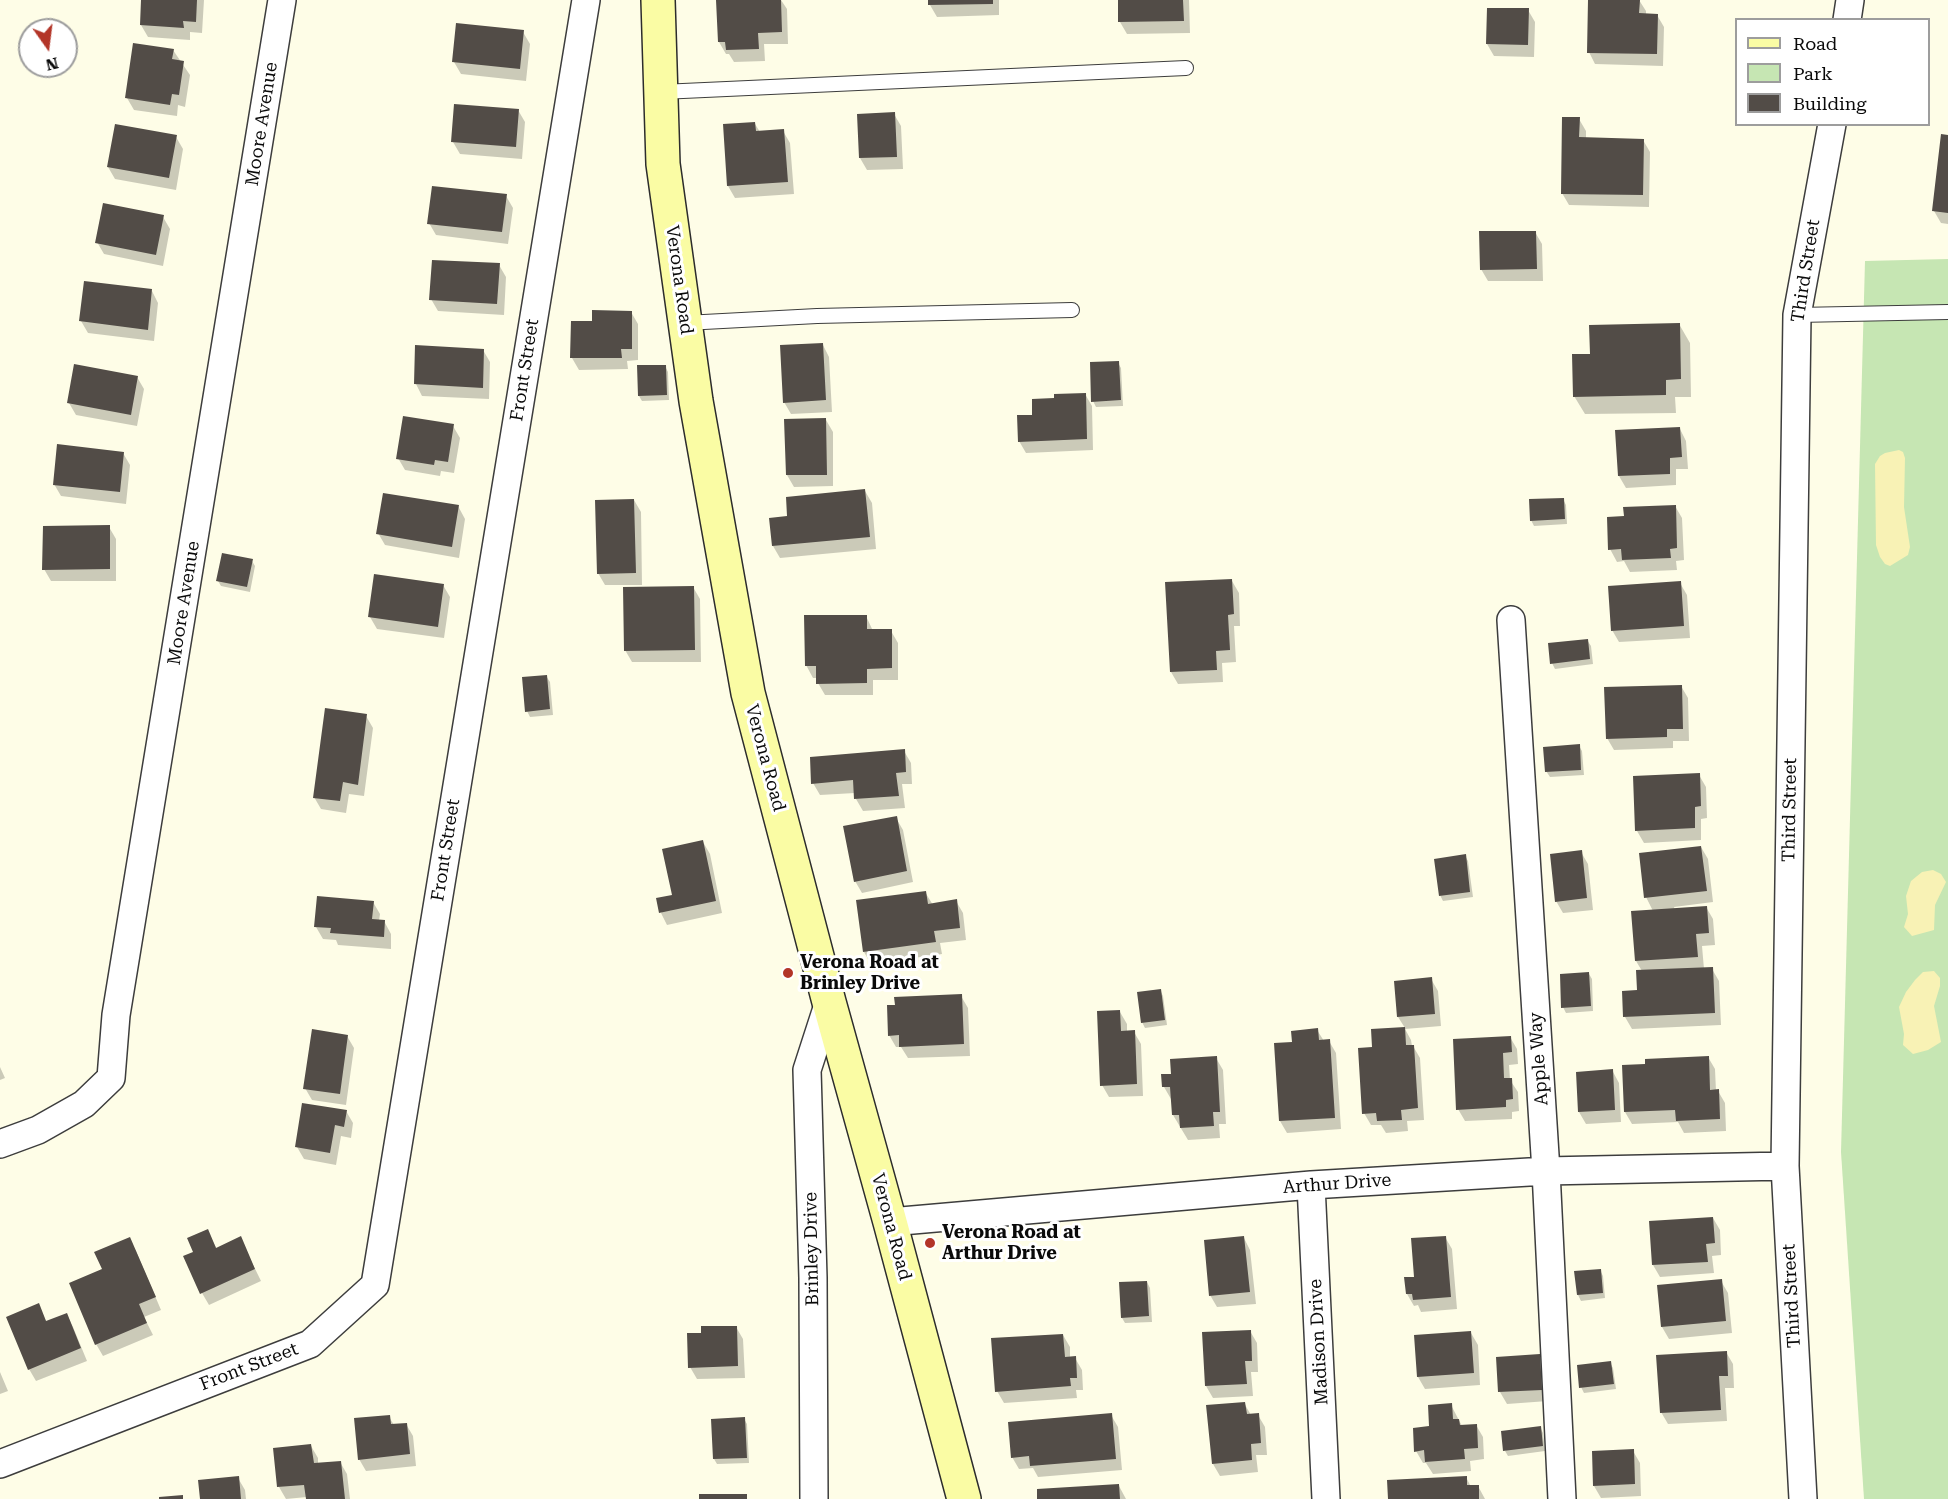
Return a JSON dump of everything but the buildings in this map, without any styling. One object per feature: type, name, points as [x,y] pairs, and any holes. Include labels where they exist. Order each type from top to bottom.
[{"type":"street","name":"Moore Avenue","points":[[0,1144],[38,1130],[84,1104],[111,1078],[116,1015],[282,0]]},
{"type":"street","name":"Front Street","points":[[0,1464],[310,1344],[375,1285],[586,0]]},
{"type":"street","name":"Verona Road","points":[[658,0],[663,164],[696,401],[748,693],[964,1499]]},
{"type":"street","points":[[1847,18],[1850,0]]},
{"type":"street","name":"Third Street","points":[[1803,1499],[1785,1166],[1797,315],[1832,126]]},
{"type":"street","name":"Apple Way","points":[[1511,620],[1546,1170],[1562,1499]]},
{"type":"street","name":"Brinley Drive","points":[[814,1499],[813,1278],[807,1070],[829,1002]]},
{"type":"street","name":"Arthur Drive","points":[[890,1222],[1311,1185],[1546,1170],[1785,1166]]},
{"type":"street","name":"Madison Drive","points":[[1311,1185],[1326,1499]]},
{"type":"lane","points":[[661,93],[1186,68]]},
{"type":"lane","points":[[686,323],[817,316],[1072,310]]},
{"type":"lane","points":[[1797,315],[1948,312]]},
{"type":"green space","points":[[1948,259],[1948,1499],[1864,1499],[1841,1152],[1865,261]]},
{"type":"sand","points":[[1899,450],[1903,452],[1905,458],[1904,507],[1910,547],[1908,555],[1890,566],[1885,564],[1880,557],[1876,545],[1875,464],[1885,453]]},
{"type":"sand","points":[[1933,870],[1941,874],[1946,882],[1935,905],[1934,930],[1912,936],[1904,927],[1908,914],[1906,896],[1911,881],[1922,872]]},
{"type":"sand","points":[[1934,971],[1940,978],[1934,1006],[1941,1042],[1928,1050],[1913,1054],[1903,1045],[1904,1034],[1899,1007],[1915,980],[1923,972]]},
{"type":"place","name":"Verona Road at Brinley Drive","points":[[788,973]]},
{"type":"place","name":"Verona Road at Arthur Drive","points":[[930,1243]]}]
